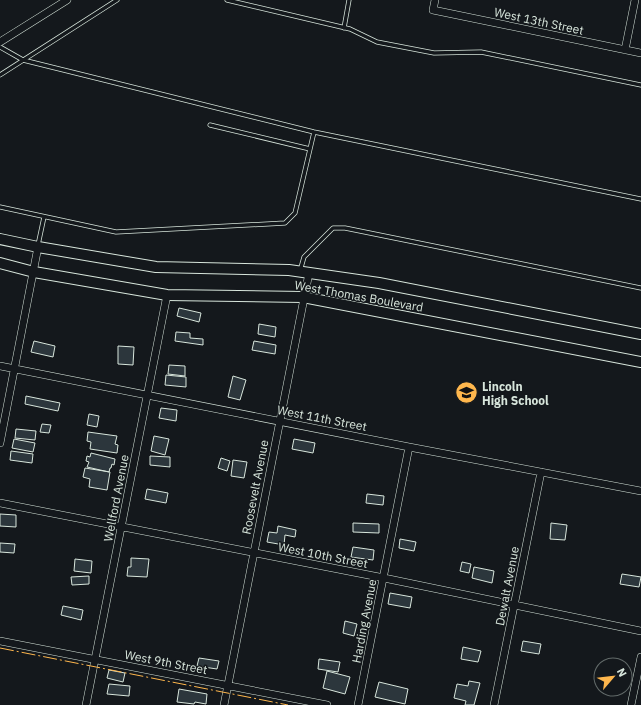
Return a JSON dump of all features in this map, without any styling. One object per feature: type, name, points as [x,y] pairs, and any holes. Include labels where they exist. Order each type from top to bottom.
[{"type":"street","points":[[0,42],[67,0]]},
{"type":"street","name":"West 13th Street","points":[[435,0],[433,10],[641,53]]},
{"type":"street","points":[[626,50],[635,0]]},
{"type":"street","name":"West Thomas Boulevard","points":[[0,239],[156,267],[289,270],[380,283],[641,334]]},
{"type":"street","points":[[0,444],[38,247]]},
{"type":"street","name":"West Thomas Boulevard","points":[[0,263],[34,272],[167,295],[303,297],[641,362]]},
{"type":"street","name":"Roosevelt Avenue","points":[[224,705],[303,297],[304,272]]},
{"type":"street","name":"Wellford Avenue","points":[[86,705],[167,295]]},
{"type":"street","name":"West 11th Street","points":[[0,366],[409,447],[641,491]]},
{"type":"street","name":"Harding Avenue","points":[[358,705],[409,447]]},
{"type":"street","name":"Dewalt Avenue","points":[[494,705],[541,472]]},
{"type":"street","name":"West 10th Street","points":[[0,503],[384,578],[641,631]]},
{"type":"street","name":"West 9th Street","points":[[0,641],[327,705]]},
{"type":"street","points":[[632,705],[641,657]]},
{"type":"lane","points":[[0,75],[117,0]]},
{"type":"lane","points":[[227,0],[350,29],[377,42],[434,53],[481,52],[641,85]]},
{"type":"lane","points":[[344,28],[349,0]]},
{"type":"lane","points":[[0,47],[23,60],[314,132],[641,199]]},
{"type":"lane","points":[[210,125],[310,149]]},
{"type":"lane","points":[[0,207],[116,232],[285,223],[295,213],[314,132]]},
{"type":"lane","points":[[38,247],[44,217]]},
{"type":"lane","points":[[304,272],[304,257],[333,228],[345,228],[641,288]]},
{"type":"building","points":[[179,308],[201,313],[199,322],[177,316]]},
{"type":"building","points":[[259,324],[276,327],[275,337],[258,334]]},
{"type":"building","points":[[176,332],[190,333],[190,338],[203,339],[203,345],[175,341]]},
{"type":"building","points":[[34,341],[55,346],[53,357],[31,352]]},
{"type":"building","points":[[254,341],[276,345],[275,354],[252,350]]},
{"type":"building","points":[[118,346],[134,347],[133,365],[118,364]]},
{"type":"building","points":[[169,365],[185,366],[185,376],[168,374]]},
{"type":"building","points":[[166,375],[186,377],[186,387],[165,385]]},
{"type":"building","points":[[233,376],[246,380],[240,400],[228,397]]},
{"type":"building","points":[[26,396],[60,403],[58,411],[25,404]]},
{"type":"building","points":[[161,408],[177,410],[176,421],[159,418]]},
{"type":"building","points":[[89,414],[99,416],[97,427],[87,425]]},
{"type":"building","points":[[42,424],[51,425],[49,433],[40,432]]},
{"type":"building","points":[[16,429],[36,431],[35,440],[15,438]]},
{"type":"building","points":[[88,432],[117,436],[115,444],[118,445],[117,453],[90,449],[91,442],[87,441]]},
{"type":"building","points":[[154,436],[169,439],[165,455],[151,451]]},
{"type":"building","points":[[14,439],[35,443],[33,452],[12,448]]},
{"type":"building","points":[[294,439],[315,443],[313,453],[292,449]]},
{"type":"building","points":[[11,451],[33,454],[32,463],[10,460]]},
{"type":"building","points":[[91,453],[115,459],[114,465],[112,464],[109,472],[87,467],[89,462],[86,461],[87,456],[90,457]]},
{"type":"building","points":[[150,456],[170,457],[170,467],[150,465]]},
{"type":"building","points":[[221,458],[230,461],[227,471],[218,468]]},
{"type":"building","points":[[233,460],[247,462],[244,478],[231,476]]},
{"type":"building","points":[[85,468],[110,472],[107,490],[89,487],[90,479],[83,477]]},
{"type":"building","points":[[147,489],[168,493],[166,503],[145,499]]},
{"type":"building","points":[[367,494],[384,496],[383,505],[366,503]]},
{"type":"building","points":[[0,514],[16,515],[16,527],[0,526]]},
{"type":"building","points":[[353,523],[379,524],[379,533],[353,532]]},
{"type":"building","points":[[551,523],[567,525],[565,540],[550,539]]},
{"type":"building","points":[[278,526],[296,530],[295,537],[285,535],[284,545],[267,542],[269,532],[277,533]]},
{"type":"building","points":[[400,539],[416,542],[414,551],[399,548]]},
{"type":"building","points":[[0,543],[15,544],[14,553],[0,552]]},
{"type":"building","points":[[353,547],[374,550],[373,560],[351,557]]},
{"type":"building","points":[[131,558],[149,559],[147,577],[127,576],[128,567],[131,567]]},
{"type":"building","points":[[75,559],[92,561],[91,573],[74,571]]},
{"type":"building","points":[[462,562],[471,564],[469,573],[460,571]]},
{"type":"building","points":[[474,567],[494,571],[492,583],[472,578]]},
{"type":"building","points":[[622,574],[641,577],[639,587],[620,584]]},
{"type":"building","points":[[89,576],[89,584],[72,585],[71,577]]},
{"type":"building","points":[[390,593],[412,597],[410,608],[388,604]]},
{"type":"building","points":[[63,606],[83,610],[81,620],[61,615]]},
{"type":"building","points":[[345,621],[357,624],[354,636],[343,633]]},
{"type":"building","points":[[523,641],[541,644],[539,654],[521,651]]},
{"type":"building","points":[[463,647],[481,651],[478,662],[461,659]]},
{"type":"building","points":[[199,658],[219,661],[217,669],[197,666]]},
{"type":"building","points":[[319,659],[340,662],[338,672],[318,669]]},
{"type":"building","points":[[109,670],[125,673],[123,682],[107,678]]},
{"type":"building","points":[[327,671],[350,677],[345,694],[323,688]]},
{"type":"building","points":[[469,681],[480,683],[474,705],[465,705],[466,701],[454,698],[457,684],[468,686]]},
{"type":"building","points":[[379,682],[408,689],[405,704],[375,697]]},
{"type":"building","points":[[109,684],[130,686],[129,696],[107,694]]},
{"type":"building","points":[[179,689],[207,694],[206,704],[195,702],[194,704],[177,702]]},
{"type":"power","points":[[0,648],[288,705]]},
{"type":"place","name":"Lincoln High School","points":[[467,393]]}]
